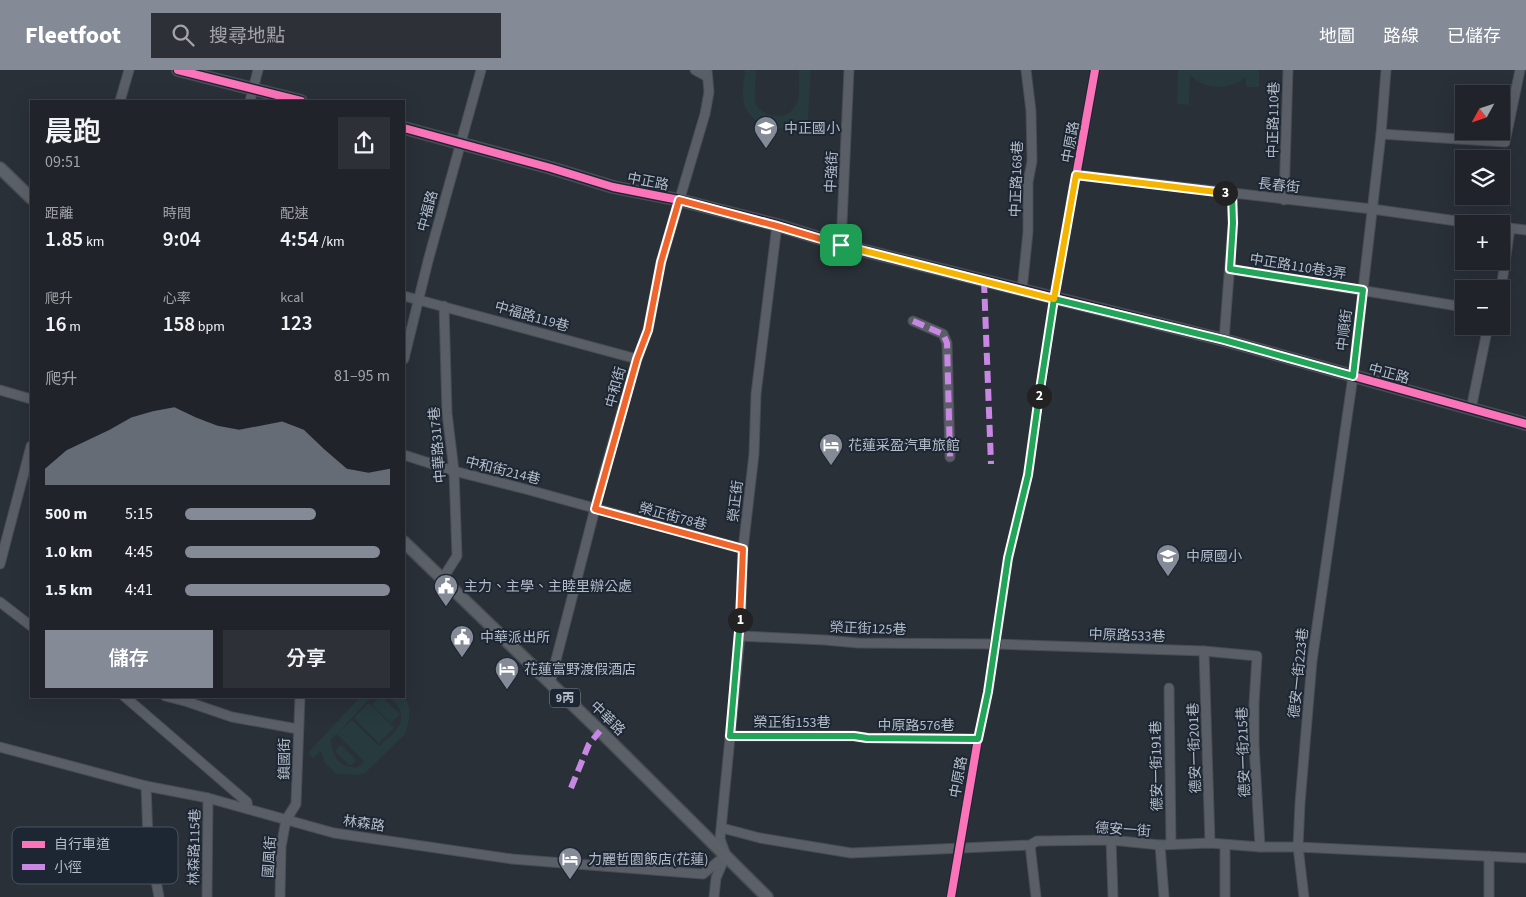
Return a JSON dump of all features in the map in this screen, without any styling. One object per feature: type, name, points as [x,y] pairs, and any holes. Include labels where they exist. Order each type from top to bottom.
[{"type":"main road","points":[[178,70],[297,100]]},
{"type":"main road","name":"中正路","points":[[405,128],[460,142],[613,187],[679,200],[841,245],[1224,340],[1526,424]]},
{"type":"main road","points":[[0,168],[30,197]]},
{"type":"main road","name":"中華路","points":[[405,543],[767,897]]},
{"type":"street","points":[[120,100],[129,70]]},
{"type":"street","points":[[250,100],[258,70]]},
{"type":"street","name":"中福路","points":[[405,356],[460,142],[481,70]]},
{"type":"street","points":[[694,70],[706,73]]},
{"type":"street","name":"中強街","points":[[841,245],[849,70]]},
{"type":"street","name":"中正路168巷","points":[[1022,290],[1028,232],[1028,182],[1032,161],[1026,70]]},
{"type":"street","name":"中原路","points":[[951,897],[958,848],[988,692],[1008,558],[1028,475],[1054,299],[1094,70]]},
{"type":"street","name":"中正路110巷","points":[[1284,200],[1288,70]]},
{"type":"street","name":"中順街","points":[[1335,503],[1353,376],[1381,134],[1386,70]]},
{"type":"street","points":[[1381,134],[1505,142],[1520,70]]},
{"type":"street","name":"中和街","points":[[550,683],[595,509],[637,359],[648,330],[661,262],[705,114],[709,92],[706,73]]},
{"type":"street","name":"長春街","points":[[1076,175],[1372,209],[1455,221]]},
{"type":"street","points":[[1224,340],[1233,223],[1232,194]]},
{"type":"street","name":"榮正街","points":[[726,855],[720,839],[740,636],[743,549],[754,454],[756,394],[777,226]]},
{"type":"street","points":[[1510,228],[1526,230]]},
{"type":"street","name":"中正路110巷3弄","points":[[1230,269],[1455,305]]},
{"type":"street","name":"中福路119巷","points":[[405,296],[637,359]]},
{"type":"street","name":"中華路317巷","points":[[443,578],[457,556],[454,471],[447,413],[444,306]]},
{"type":"street","points":[[913,321],[943,334],[947,344],[950,457]]},
{"type":"street","points":[[1471,409],[1486,335]]},
{"type":"street","points":[[0,390],[30,399]]},
{"type":"street","points":[[0,564],[30,450]]},
{"type":"street","name":"中和街214巷","points":[[405,455],[454,471],[595,509]]},
{"type":"street","name":"德安一街223巷","points":[[1304,897],[1298,847],[1300,803],[1312,661],[1335,503]]},
{"type":"street","name":"榮正街78巷","points":[[595,509],[743,549]]},
{"type":"street","points":[[0,602],[30,625]]},
{"type":"street","name":"榮正街125巷","points":[[740,636],[858,643],[996,644]]},
{"type":"street","name":"中原路533巷","points":[[996,644],[1204,651],[1257,656]]},
{"type":"street","name":"德安一街201巷","points":[[1204,651],[1210,843]]},
{"type":"street","name":"德安一街215巷","points":[[1257,656],[1254,744],[1260,847]]},
{"type":"street","name":"德安一街191巷","points":[[1169,688],[1171,844]]},
{"type":"street","points":[[126,698],[247,802],[248,809]]},
{"type":"street","points":[[172,698],[232,717],[298,729]]},
{"type":"street","name":"鎮國街","points":[[286,820],[296,804],[300,698]]},
{"type":"street","name":"榮正街153巷","points":[[730,736],[854,736]]},
{"type":"street","name":"中原路576巷","points":[[854,736],[867,738],[978,739]]},
{"type":"street","name":"林森路","points":[[0,747],[146,786],[208,798],[334,833],[512,859],[703,874],[726,855]]},
{"type":"street","points":[[146,786],[148,827]]},
{"type":"street","name":"林森路115巷","points":[[207,897],[208,798]]},
{"type":"street","name":"國風街","points":[[280,897],[281,846],[286,820]]},
{"type":"street","name":"德安一街","points":[[722,828],[760,838],[851,853],[1030,845],[1037,841],[1111,840],[1160,845],[1210,843],[1260,847],[1298,847],[1526,858]]},
{"type":"street","points":[[1111,840],[1113,897]]},
{"type":"street","points":[[1030,845],[1036,897]]},
{"type":"street","points":[[1160,845],[1164,897]]},
{"type":"street","points":[[1225,845],[1225,897]]},
{"type":"street","points":[[714,897],[716,878],[726,855]]},
{"type":"street","points":[[1488,897],[1489,856]]},
{"type":"street","points":[[157,884],[159,897]]},
{"type":"green space","points":[[745,70],[756,70],[756,105],[767,114],[780,116],[789,113],[796,105],[799,93],[799,70],[811,70],[807,133],[797,133],[797,120],[787,127],[775,128],[762,124],[752,116],[745,106],[743,98]]},
{"type":"green space","points":[[1178,70],[1259,70],[1259,87],[1246,87],[1246,77],[1232,84],[1218,87],[1203,84],[1190,75],[1189,105],[1177,104]]},
{"type":"green space","points":[[359,698],[370,698],[339,732],[352,720],[379,746],[395,731],[401,721],[401,712],[397,704],[390,698],[404,698],[406,700],[410,714],[405,734],[365,773],[359,775],[336,774],[325,763],[321,751],[313,758],[308,753]],"holes":[[[337,734],[364,761],[358,767],[346,766],[335,756],[331,739]]]},
{"type":"green space","points":[[379,698],[383,698],[400,714],[391,723],[372,705]]},
{"type":"green space","points":[[369,703],[394,728],[379,743],[354,718]]},
{"type":"green space","points":[[341,745],[356,760],[350,766],[335,751]]},
{"type":"marked path","points":[[984,281],[991,464]]},
{"type":"marked path","points":[[913,321],[943,334],[947,343],[950,457]]},
{"type":"marked path","points":[[571,788],[589,744],[600,731]]},
{"type":"cycle path","points":[[178,70],[297,100]]},
{"type":"cycle path","points":[[951,897],[988,692],[1008,558],[1028,475],[1054,299],[1095,70]]},
{"type":"cycle path","points":[[405,128],[613,187],[679,200],[777,225],[841,245],[1224,340],[1526,424]]},
{"type":"place","name":"中正國小","points":[[766,149]]},
{"type":"place","name":"花蓮采盈汽車旅館","points":[[831,466]]},
{"type":"place","name":"中原國小","points":[[1168,577]]},
{"type":"place","name":"主力、主學、主睦里辦公處","points":[[446,607]]},
{"type":"place","name":"中華派出所","points":[[462,658]]},
{"type":"place","name":"花蓮富野渡假酒店","points":[[507,690]]},
{"type":"place","name":"力麗哲園飯店(花蓮)","points":[[570,880]]},
{"type":"route","points":[[841,245],[679,200],[661,262],[648,330],[637,359],[595,509],[743,549],[740,636],[730,736],[978,739],[996,644],[1008,558],[1028,475],[1054,299],[1224,340],[1353,376],[1363,290],[1230,269],[1233,223],[1232,194],[1076,175],[1054,299],[841,245]]}]
